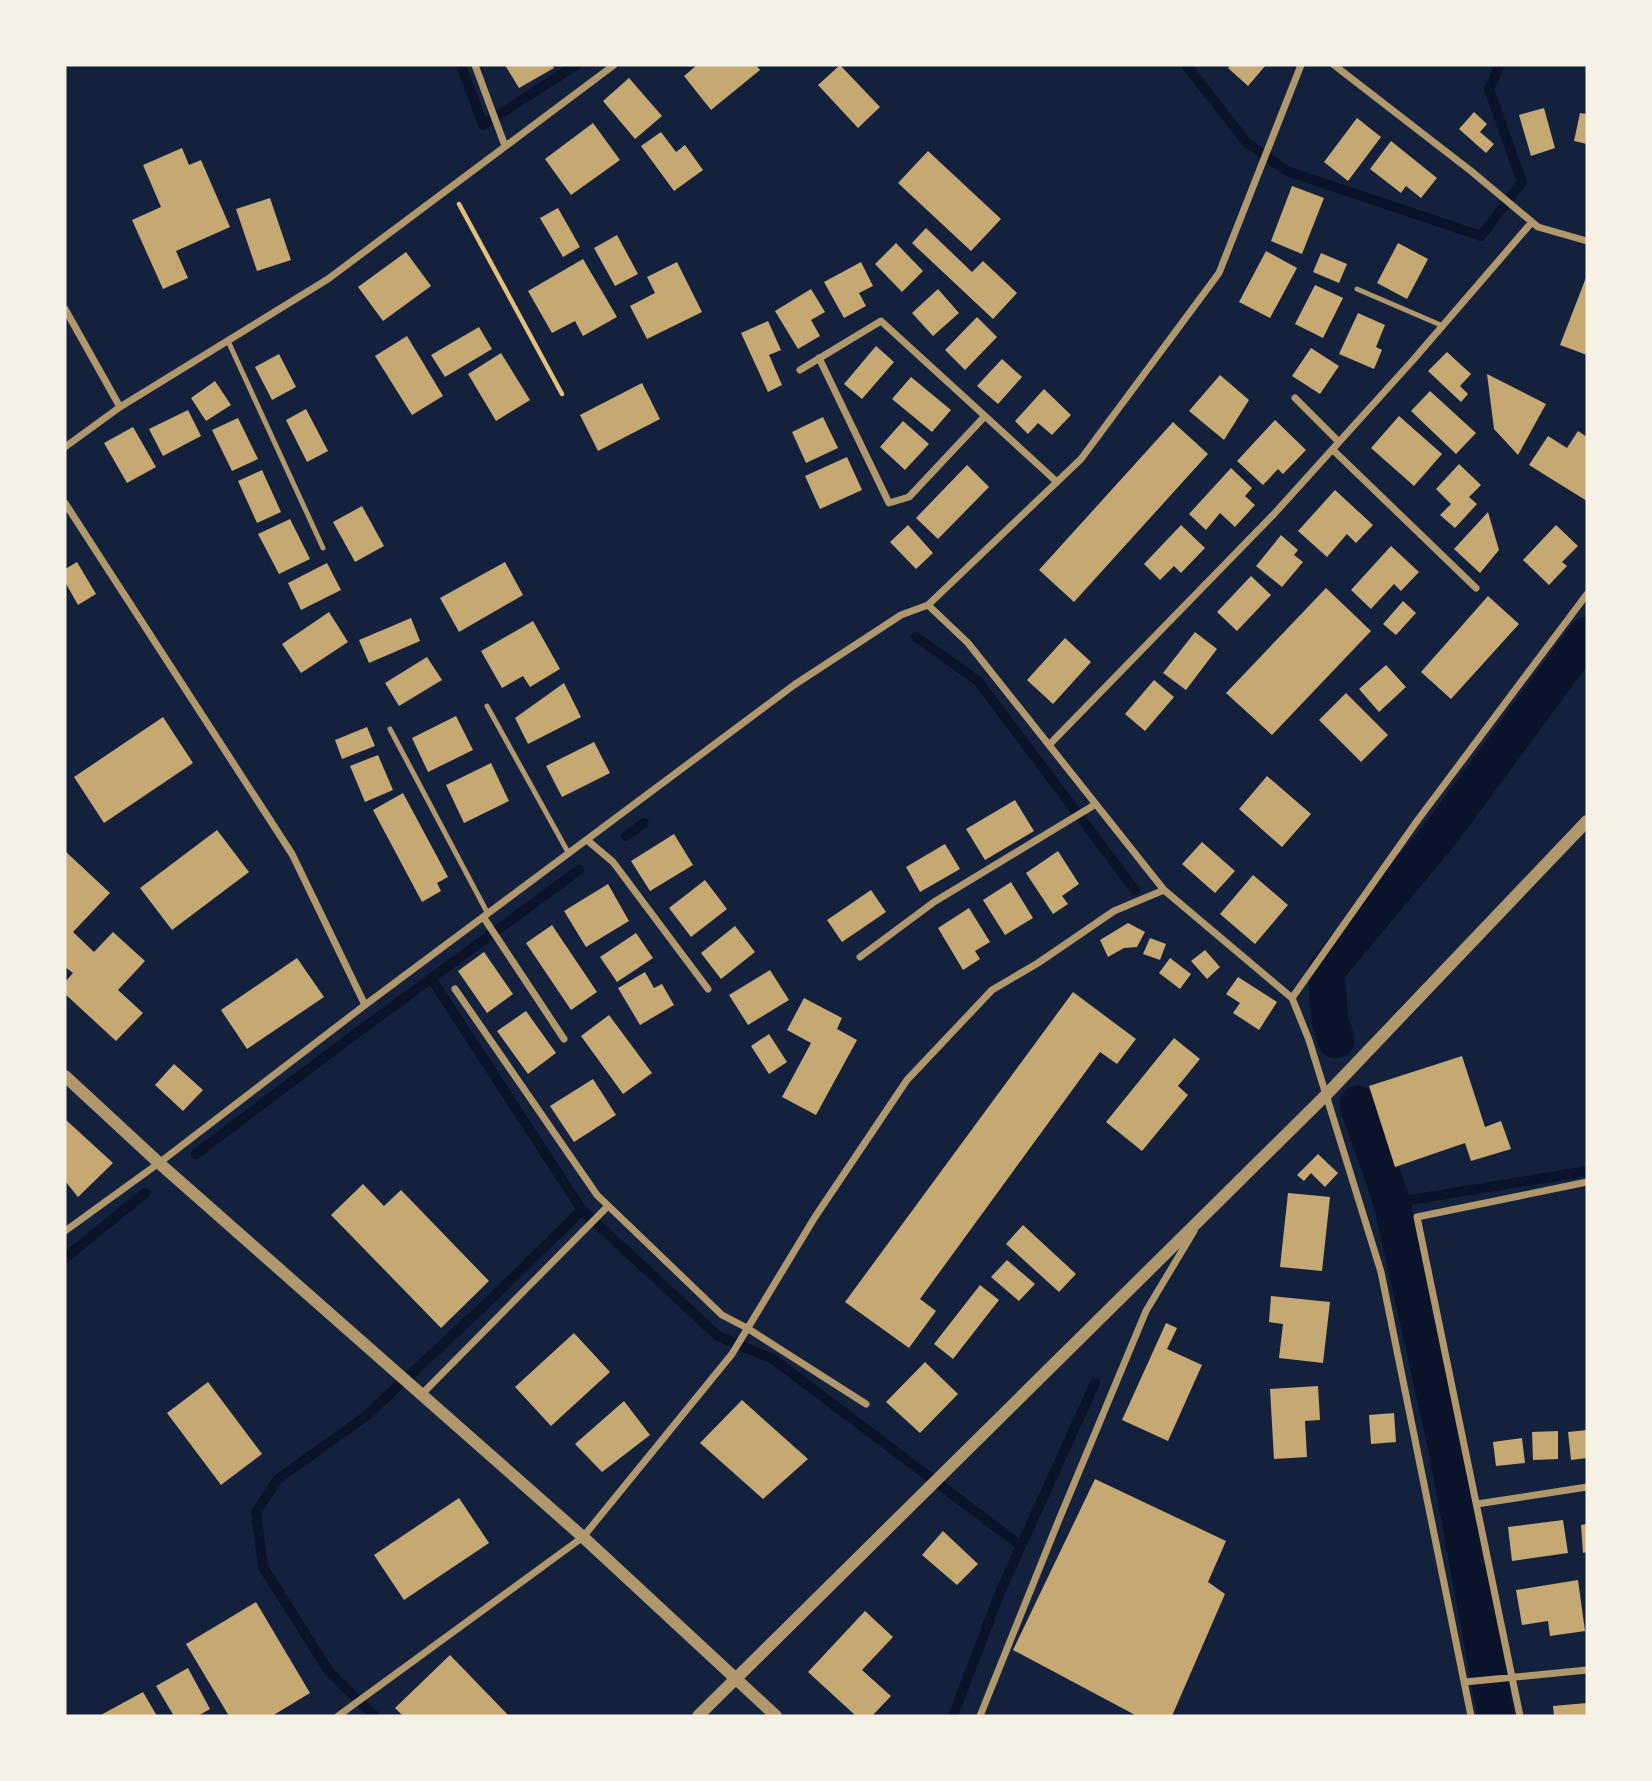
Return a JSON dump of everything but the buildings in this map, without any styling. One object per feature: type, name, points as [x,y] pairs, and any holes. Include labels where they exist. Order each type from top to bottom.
[{"type":"street","points":[[475,65],[505,146]]},
{"type":"street","points":[[65,447],[120,407],[328,279],[614,65]]},
{"type":"street","points":[[65,1231],[794,685],[901,615],[928,605],[1081,458],[1219,273],[1301,65]]},
{"type":"street","points":[[1334,65],[1471,171],[1538,227],[1587,241]]},
{"type":"street","points":[[1049,745],[1275,514],[1532,222]]},
{"type":"street","points":[[65,309],[120,407]]},
{"type":"street","points":[[800,370],[881,321],[1056,482]]},
{"type":"street","points":[[819,358],[890,503],[909,497],[985,416]]},
{"type":"street","points":[[1296,398],[1339,442]]},
{"type":"street","points":[[1333,450],[1476,588]]},
{"type":"street","points":[[65,503],[292,854],[365,1005]]},
{"type":"street","points":[[1292,998],[1418,821],[1587,594]]},
{"type":"street","points":[[928,605],[968,643],[1164,890],[1292,998],[1309,1040],[1381,1272],[1471,1716]]},
{"type":"street","points":[[860,957],[933,902],[1096,804]]},
{"type":"street","points":[[698,1716],[1326,1095],[1587,821]]},
{"type":"street","points":[[587,840],[613,862],[708,989]]},
{"type":"street","points":[[338,1716],[349,1712],[583,1537],[732,1354],[815,1217],[907,1080],[992,990],[1038,963],[1114,911],[1164,890]]},
{"type":"street","points":[[486,918],[564,1039]]},
{"type":"street","points":[[455,989],[597,1195],[722,1315],[866,1404]]},
{"type":"street","points":[[65,1076],[159,1163],[583,1537],[776,1716]]},
{"type":"street","points":[[1520,1716],[1417,1217],[1587,1183]]},
{"type":"street","points":[[418,1392],[608,1206]]},
{"type":"street","points":[[980,1716],[1146,1311],[1205,1214]]},
{"type":"street","points":[[1478,1504],[1587,1487]]},
{"type":"street","points":[[1465,1682],[1587,1670]]},
{"type":"lane","points":[[1357,289],[1443,326]]},
{"type":"lane","points":[[228,341],[323,548]]},
{"type":"lane","points":[[487,706],[569,854]]},
{"type":"lane","points":[[390,729],[486,918]]},
{"type":"path","points":[[450,188],[562,394]]},
{"type":"waterway","points":[[461,65],[483,125],[576,65]]},
{"type":"waterway","points":[[1186,65],[1247,143],[1287,171],[1481,236],[1522,182],[1489,89],[1500,65]]},
{"type":"waterway","points":[[1336,1040],[1330,1020],[1326,971],[1441,833],[1587,635]]},
{"type":"waterway","points":[[916,637],[978,681],[1135,890]]},
{"type":"waterway","points":[[626,836],[644,823]]},
{"type":"waterway","points":[[196,1154],[579,870]]},
{"type":"waterway","points":[[431,978],[582,1210],[718,1336],[773,1359],[1021,1546]]},
{"type":"waterway","points":[[1358,1104],[1392,1203],[1447,1449],[1496,1716]]},
{"type":"waterway","points":[[1392,1203],[1587,1171]]},
{"type":"waterway","points":[[65,1258],[145,1193]]},
{"type":"waterway","points":[[375,1716],[330,1673],[263,1567],[256,1512],[278,1479],[366,1416],[582,1210]]},
{"type":"waterway","points":[[953,1716],[1001,1590],[1095,1383]]}]
